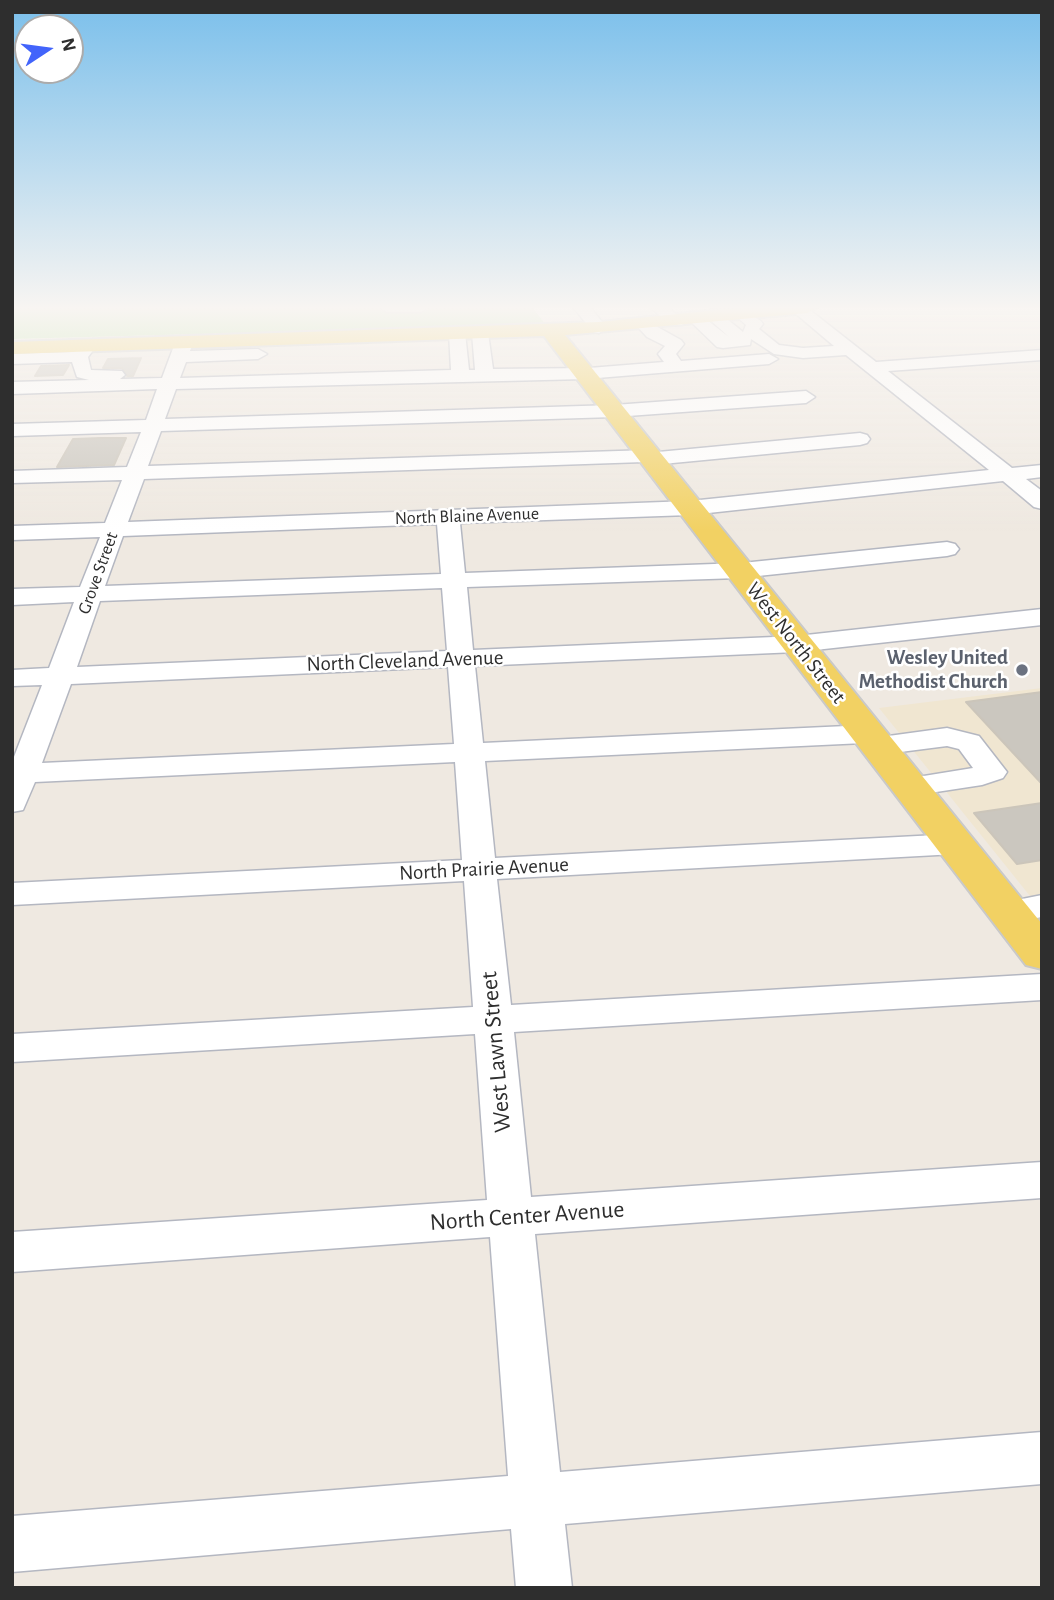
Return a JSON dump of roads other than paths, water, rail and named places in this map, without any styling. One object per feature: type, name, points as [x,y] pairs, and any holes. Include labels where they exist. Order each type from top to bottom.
[{"type":"main road","name":"West North Street","points":[[591,382],[956,844],[1026,909],[1042,954]]},
{"type":"street","points":[[12,388],[55,382]]},
{"type":"street","name":"Grove Street","points":[[12,803],[18,774],[60,676],[169,382]]},
{"type":"street","points":[[892,382],[1042,502]]},
{"type":"street","points":[[12,430],[614,411],[806,397]]},
{"type":"street","points":[[12,477],[651,458],[860,439]]},
{"type":"street","name":"North Blaine Avenue","points":[[12,533],[691,508],[1042,471]]},
{"type":"street","name":"West Lawn Street","points":[[448,517],[544,1588]]},
{"type":"street","points":[[12,597],[739,570],[947,549]]},
{"type":"street","name":"North Cleveland Avenue","points":[[12,678],[797,645],[1042,617]]},
{"type":"street","points":[[18,774],[470,753],[947,737],[969,742],[992,772],[971,778],[909,787]]},
{"type":"street","name":"North Prairie Avenue","points":[[12,894],[956,844]]},
{"type":"street","points":[[12,1048],[1042,987]]},
{"type":"street","name":"North Center Avenue","points":[[12,1252],[1042,1180]]},
{"type":"street","points":[[12,1544],[1042,1458]]},
{"type":"place","name":"Wesley United Methodist Church","points":[[1022,670]]}]
